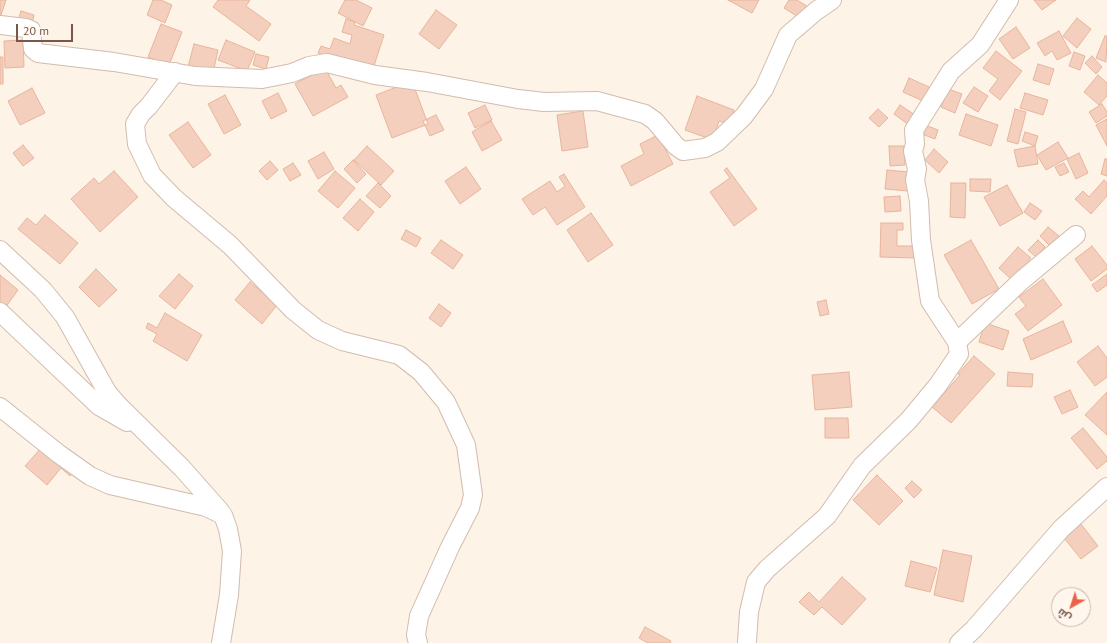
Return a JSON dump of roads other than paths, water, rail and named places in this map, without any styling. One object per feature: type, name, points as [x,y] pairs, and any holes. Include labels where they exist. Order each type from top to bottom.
[{"type":"street","points":[[0,25],[31,30],[33,48],[38,53],[62,55],[203,77],[262,79],[292,73],[309,66],[327,63],[375,75],[427,82],[518,99],[544,102],[597,101],[645,114],[655,121],[679,149],[683,151],[705,148],[717,142],[744,116],[764,89],[788,35],[816,11],[832,0]]},
{"type":"street","points":[[751,642],[749,612],[756,582],[767,569],[827,516],[862,466],[909,420],[956,361],[959,349],[956,342],[930,301],[921,240],[919,201],[915,180],[917,169],[913,151],[914,130],[951,71],[980,45],[1009,0]]},
{"type":"street","points":[[176,72],[150,106],[141,114],[135,124],[137,144],[152,175],[174,198],[230,246],[293,310],[318,330],[342,341],[399,355],[421,372],[446,402],[466,445],[473,495],[470,508],[450,547],[420,616],[416,635],[418,643]]},
{"type":"street","points":[[956,342],[1021,281],[1076,235]]},
{"type":"street","points":[[0,250],[43,290],[65,317],[107,392],[118,405],[182,468],[223,515],[228,529],[232,551],[228,595],[221,643]]},
{"type":"street","points":[[0,312],[99,406],[115,416],[142,429]]},
{"type":"street","points":[[0,407],[59,454],[90,476],[110,486],[206,507],[223,515]]},
{"type":"street","points":[[959,643],[1061,529],[1107,487]]}]
